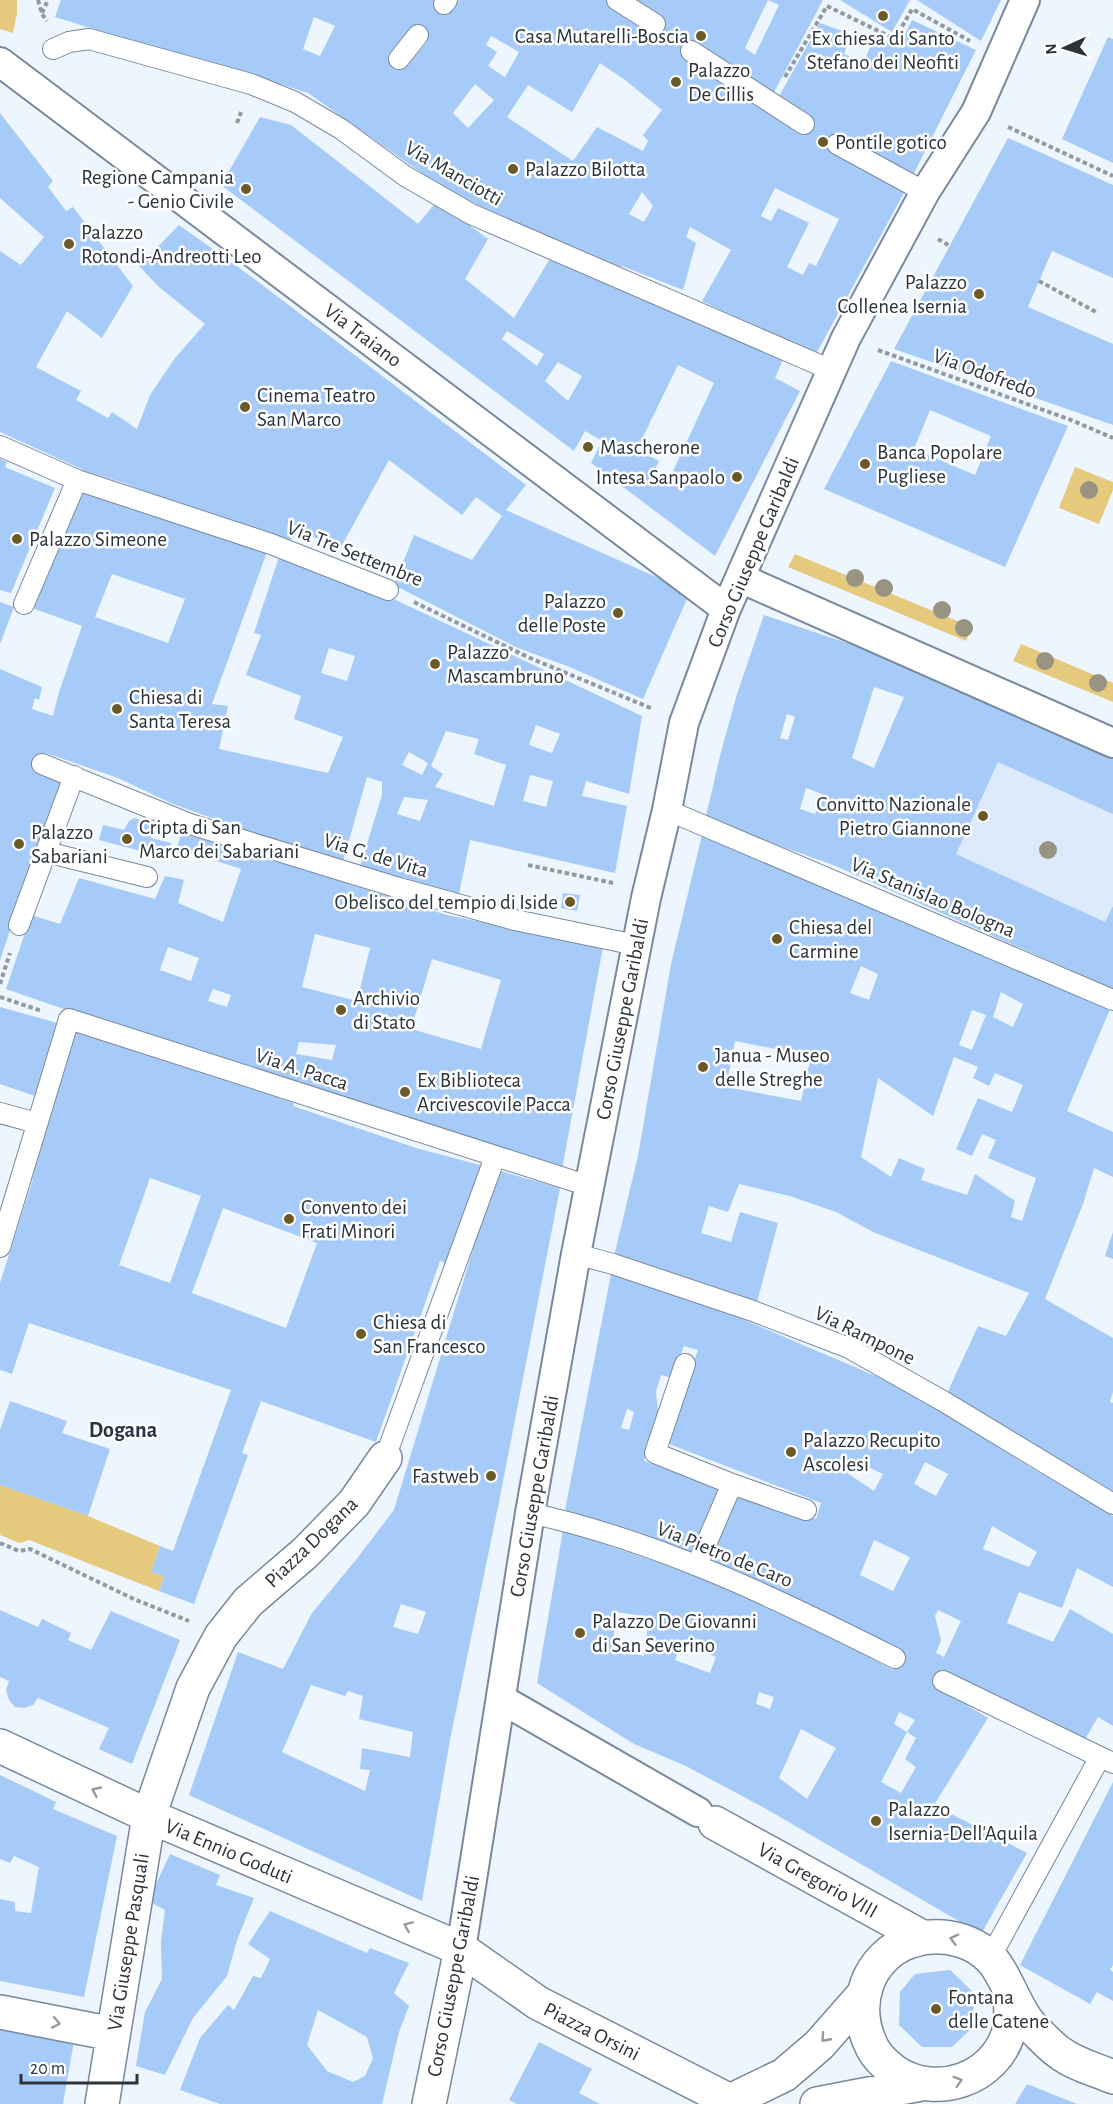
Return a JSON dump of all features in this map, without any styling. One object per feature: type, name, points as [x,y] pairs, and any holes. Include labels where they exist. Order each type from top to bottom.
[{"type":"street","name":"Corso Giuseppe Garibaldi","points":[[429,2104],[461,1949],[530,1513],[576,1254],[636,945],[684,723],[726,609],[846,338],[925,192],[976,112],[1025,0]]},
{"type":"street","name":"Via Traiano","points":[[0,62],[726,609]]},
{"type":"street","points":[[740,578],[1113,743]]},
{"type":"street","name":"Piazza Dogana","points":[[149,1816],[193,1688],[221,1636],[248,1602],[305,1553],[354,1503],[385,1458]]},
{"type":"street","name":"Via Gregorio VIII","points":[[501,1699],[706,1818],[922,1937]]},
{"type":"street","name":"Via Ennio Goduti","points":[[0,1746],[149,1816],[461,1949]]},
{"type":"street","name":"Via Giuseppe Pasquali","points":[[102,2104],[149,1816]]},
{"type":"street","name":"Piazza Orsini","points":[[921,2084],[903,2077],[888,2067],[875,2053],[865,2033],[862,2011],[864,1994],[873,1971],[889,1952],[922,1937],[939,1935],[957,1938],[976,1947],[990,1958],[1001,1972],[1009,1991],[1033,2029],[1064,2056],[1113,2077]]},
{"type":"street","name":"Piazza Orsini","points":[[461,1949],[538,2003],[736,2103],[784,2075],[819,2045],[864,1994]]},
{"type":"street","name":"Piazza Orsini","points":[[817,2104],[921,2084],[940,2085],[960,2082],[978,2073],[990,2063],[1009,2031],[1011,2008],[1009,1991]]},
{"type":"street","points":[[0,2012],[113,2034]]},
{"type":"street","name":"Piazza Orsini","points":[[990,2063],[1025,2054],[1064,2056]]},
{"type":"lane","points":[[617,0],[656,24]]},
{"type":"lane","points":[[399,59],[418,35]]},
{"type":"lane","name":"Via Manciotti","points":[[53,49],[69,42],[89,39],[251,84],[295,102],[341,129],[405,176],[471,214],[831,370]]},
{"type":"lane","points":[[691,51],[804,124]]},
{"type":"lane","points":[[837,144],[925,192]]},
{"type":"lane","name":"Via Tre Settembre","points":[[0,446],[77,480],[271,544],[387,590]]},
{"type":"lane","points":[[24,604],[77,480]]},
{"type":"lane","name":"Via G. de Vita","points":[[42,764],[190,824],[399,888],[515,920],[636,945]]},
{"type":"lane","points":[[19,925],[74,776]]},
{"type":"lane","name":"Via Stanislao Bologna","points":[[667,810],[1113,1000]]},
{"type":"lane","points":[[46,852],[147,877]]},
{"type":"lane","points":[[0,1247],[4,1222],[69,1019]]},
{"type":"lane","name":"Via A. Pacca","points":[[69,1019],[589,1186]]},
{"type":"lane","points":[[0,1113],[37,1123]]},
{"type":"lane","name":"Piazza Dogana","points":[[385,1458],[495,1157]]},
{"type":"lane","name":"Via Rampone","points":[[576,1254],[753,1311],[849,1348],[943,1401],[1113,1504]]},
{"type":"lane","points":[[685,1364],[655,1453],[732,1484],[806,1510]]},
{"type":"lane","points":[[697,1565],[732,1484]]},
{"type":"lane","name":"Via Pietro de Caro","points":[[530,1513],[579,1525],[697,1565],[790,1605],[895,1658]]},
{"type":"lane","points":[[944,1681],[1106,1760],[990,1958]]},
{"type":"path","points":[[42,14],[48,0]]},
{"type":"path","points":[[770,103],[827,6],[895,39],[912,9],[999,58]]},
{"type":"path","points":[[976,112],[1113,176]]},
{"type":"path","points":[[1039,281],[1096,312]]},
{"type":"path","name":"Via Odofredo","points":[[846,338],[1071,420],[1113,438]]},
{"type":"path","name":"Via Tre Settembre","points":[[387,590],[530,658],[684,723]]},
{"type":"path","points":[[528,865],[614,883]]},
{"type":"path","points":[[0,997],[69,1019]]},
{"type":"path","points":[[0,1543],[19,1551],[30,1549],[136,1600],[187,1620]]},
{"type":"shaded area","points":[[0,0],[17,0],[13,33],[0,29]]},
{"type":"shaded area","points":[[1075,467],[1113,482],[1113,490],[1099,524],[1059,508]]},
{"type":"shaded area","points":[[795,554],[972,627],[966,641],[788,567]]},
{"type":"shaded area","points":[[1021,644],[1113,683],[1113,702],[1013,661]]},
{"type":"shaded area","name":"Convitto Nazionale Pietro Giannone","points":[[918,667],[1113,754],[1113,989],[831,864]]},
{"type":"shaded area","points":[[0,1485],[88,1516],[160,1546],[151,1572],[164,1576],[159,1591],[29,1540],[20,1543],[0,1535]]},
{"type":"building","points":[[61,0],[438,0],[451,11],[459,0],[606,0],[646,23],[644,28],[653,34],[662,22],[630,0],[768,0],[823,0],[773,94],[684,55],[760,108],[802,131],[778,98],[820,23],[851,34],[844,54],[864,63],[874,36],[899,46],[912,20],[976,50],[905,191],[815,356],[702,301],[731,250],[690,227],[686,237],[696,243],[683,290],[622,266],[621,273],[485,209],[433,181],[308,93],[55,17]],"holes":[[[768,0],[779,5],[755,55],[745,48]],[[314,17],[335,26],[320,56],[303,49]],[[410,28],[427,42],[406,67],[390,53]],[[491,36],[519,52],[505,77],[488,66],[497,52],[486,45]],[[600,63],[662,110],[643,135],[648,141],[643,151],[597,127],[573,161],[507,117],[528,85],[572,112]],[[475,84],[494,100],[468,128],[453,113]],[[775,188],[839,219],[816,266],[809,263],[803,275],[787,267],[809,223],[778,208],[771,221],[761,216]],[[642,192],[653,206],[644,222],[629,214]]]},
{"type":"building","name":"Ex chiesa di Santo Stefano dei Neofiti","points":[[840,0],[910,0],[892,32]]},
{"type":"building","points":[[917,0],[1001,0],[981,41]]},
{"type":"building","points":[[1108,37],[1113,39],[1113,163],[1062,139]]},
{"type":"building","points":[[0,113],[53,181],[48,187],[66,211],[73,207],[133,286],[102,338],[67,311],[36,367],[81,391],[76,400],[108,418],[112,412],[137,429],[150,395],[175,358],[205,324],[159,287],[139,266],[179,225],[245,272],[526,485],[506,510],[690,592],[643,699],[567,666],[518,648],[394,585],[414,535],[472,560],[502,516],[476,497],[462,515],[389,460],[341,547],[299,532],[286,544],[121,482],[88,472],[0,432],[0,251],[21,265],[44,237],[0,198]]},
{"type":"building","points":[[260,117],[291,125],[418,224],[437,201],[488,239],[465,279],[514,318],[551,257],[784,357],[775,378],[800,391],[715,556],[591,463],[602,441],[585,431],[574,451],[221,185]],"holes":[[[507,331],[544,354],[537,366],[502,339]],[[558,362],[582,376],[568,401],[545,381]],[[678,365],[714,383],[668,482],[653,474],[659,461],[637,449]]]},
{"type":"building","name":"Palazzo Collenea Isernia","points":[[1008,138],[1113,185],[1113,278],[1052,251],[1028,307],[1113,344],[1113,425],[894,349]]},
{"type":"building","points":[[891,361],[1068,426],[1005,567],[824,489]],"holes":[[[930,410],[991,436],[975,475],[914,449]]]},
{"type":"building","name":"Palazzo Simeone","points":[[0,459],[7,462],[5,467],[55,488],[11,593],[0,590]]},
{"type":"building","points":[[80,490],[268,549],[212,704],[228,706],[219,749],[328,773],[343,737],[294,719],[301,696],[246,675],[261,635],[254,633],[279,557],[383,594],[642,716],[629,794],[586,781],[582,796],[627,806],[615,873],[470,840],[458,899],[359,870],[382,795],[382,782],[367,777],[342,865],[173,804],[118,778],[46,753],[39,773],[61,780],[0,960],[0,669],[42,687],[39,700],[35,698],[32,709],[53,716],[82,626],[32,608]],"holes":[[[112,574],[185,599],[168,643],[95,617]],[[329,648],[355,656],[347,681],[321,673]],[[536,725],[560,734],[552,753],[529,745]],[[446,731],[479,739],[474,754],[506,765],[494,806],[435,787],[443,774],[431,766]],[[409,752],[428,763],[422,775],[402,765]],[[530,775],[553,781],[546,807],[523,801]],[[404,797],[428,800],[420,821],[397,814]]]},
{"type":"building","points":[[0,602],[14,607],[0,644]]},
{"type":"building","points":[[764,615],[918,667],[1113,754],[1113,814],[998,762],[956,854],[1105,922],[1113,906],[1113,989],[831,864],[705,820],[737,694]],"holes":[[[874,687],[904,697],[874,768],[852,758]],[[787,714],[795,717],[788,740],[780,738]],[[806,788],[822,794],[815,814],[800,809]]]},
{"type":"building","name":"Cripta di San Marco dei Sabariani","points":[[134,818],[148,822],[151,826],[151,838],[171,843],[167,858],[99,840],[103,825],[124,830],[129,821]]},
{"type":"building","points":[[182,831],[447,915],[603,947],[561,1175],[208,1059],[6,989],[31,915],[60,924],[79,878],[155,899],[165,876],[184,880],[178,903],[223,922],[241,869],[177,848]],"holes":[[[315,934],[370,948],[357,1001],[302,987]],[[168,947],[199,958],[191,981],[160,970]],[[432,959],[501,980],[481,1049],[411,1029]],[[213,989],[231,995],[227,1007],[208,1001]],[[299,1042],[336,1045],[332,1060],[296,1054]]]},
{"type":"building","points":[[702,835],[1113,1002],[1067,1111],[1113,1132],[1113,1177],[1094,1168],[1083,1204],[1045,1299],[1113,1338],[1113,1392],[1110,1402],[1113,1403],[1113,1496],[1037,1451],[948,1391],[978,1326],[1006,1336],[1029,1293],[873,1232],[836,1212],[790,1196],[739,1184],[728,1212],[709,1206],[701,1233],[731,1242],[740,1212],[778,1223],[756,1306],[613,1260],[638,1156],[671,964]],"holes":[[[861,966],[878,974],[869,1000],[850,993]],[[1001,992],[1023,1004],[1013,1027],[993,1017]],[[972,1010],[986,1015],[972,1050],[959,1045]],[[735,1041],[811,1056],[801,1101],[726,1087]],[[954,1057],[978,1067],[973,1078],[989,1086],[995,1073],[1023,1085],[1012,1112],[978,1098],[956,1149],[972,1156],[982,1134],[996,1140],[988,1158],[1036,1178],[1022,1221],[1011,1217],[1015,1201],[975,1174],[967,1195],[921,1180],[925,1169],[899,1158],[891,1177],[861,1157],[878,1078],[933,1116]]]},
{"type":"building","name":"Obelisco del tempio di Iside","points":[[563,893],[580,895],[577,911],[561,908]]},
{"type":"building","points":[[0,1007],[61,1024],[38,1097],[0,1084]]},
{"type":"building","points":[[73,1029],[294,1103],[293,1106],[416,1148],[484,1166],[449,1264],[440,1261],[376,1442],[261,1401],[242,1453],[248,1455],[194,1604],[159,1591],[164,1576],[151,1572],[160,1546],[173,1551],[231,1390],[29,1323],[12,1374],[0,1370],[0,1283],[32,1182],[47,1106]],"holes":[[[150,1178],[201,1196],[170,1283],[119,1265]],[[223,1208],[317,1243],[286,1328],[192,1293]]]},
{"type":"building","points":[[497,1170],[560,1188],[450,1740],[422,1901],[189,1795],[238,1652],[283,1669],[312,1613],[394,1510]],"holes":[[[401,1604],[426,1612],[418,1634],[393,1627]],[[311,1685],[345,1696],[348,1691],[363,1696],[359,1719],[413,1732],[410,1757],[362,1748],[360,1769],[370,1770],[365,1791],[282,1752]]]},
{"type":"building","points":[[1113,1232],[1113,1259],[1105,1256]]},
{"type":"building","points":[[613,1264],[925,1397],[1030,1467],[1113,1516],[1113,1587],[1077,1568],[1062,1608],[1019,1592],[1007,1623],[1053,1642],[1070,1609],[1113,1634],[1113,1726],[1098,1717],[1084,1741],[937,1687],[988,1718],[934,1805],[1027,1853],[981,1934],[768,1810],[686,1766],[634,1744],[537,1683],[563,1530],[700,1577],[798,1619],[893,1670],[901,1653],[849,1624],[713,1561],[717,1553],[714,1552],[737,1494],[816,1519],[821,1503],[664,1442],[698,1350],[684,1346],[672,1378],[661,1375],[656,1392],[659,1420],[644,1461],[721,1488],[695,1556],[565,1510]],"holes":[[[627,1409],[634,1412],[629,1430],[621,1428]],[[855,1461],[883,1474],[874,1491],[847,1473]],[[925,1462],[948,1474],[936,1496],[914,1484]],[[992,1526],[1037,1552],[1029,1567],[983,1549]],[[874,1540],[910,1557],[893,1591],[860,1575]],[[938,1610],[961,1621],[944,1657],[936,1653],[941,1640],[935,1616]],[[617,1612],[649,1617],[644,1656],[612,1648]],[[681,1644],[716,1657],[710,1673],[675,1660]],[[759,1692],[774,1697],[770,1709],[756,1704]],[[899,1712],[915,1720],[907,1732],[894,1724]],[[801,1729],[836,1748],[807,1799],[779,1778]],[[907,1732],[916,1738],[905,1759],[916,1767],[901,1793],[881,1782]]]},
{"type":"building","points":[[10,1401],[67,1421],[62,1433],[110,1449],[88,1516],[0,1485],[0,1430]]},
{"type":"building","points":[[0,1610],[38,1627],[42,1619],[71,1633],[68,1640],[91,1650],[111,1611],[180,1640],[132,1764],[99,1749],[109,1728],[38,1698],[33,1705],[24,1708],[15,1707],[9,1700],[6,1690],[9,1681],[0,1677]]},
{"type":"building","points":[[0,1775],[56,1802],[53,1809],[117,1836],[84,1997],[0,1981],[0,1899],[15,1902],[15,1911],[31,1913],[39,1867],[14,1856],[10,1863],[0,1859]]},
{"type":"building","points":[[1113,1782],[1113,1965],[1110,1970],[1113,1972],[1113,2001],[1097,1992],[1090,2004],[1020,1965]]},
{"type":"building","points":[[170,1854],[220,1875],[216,1885],[254,1898],[237,1940],[227,1976],[193,2018],[165,2075],[136,2066],[145,2012],[162,1979],[161,1941],[165,1910],[148,1901]]},
{"type":"building","points":[[270,1911],[367,1953],[370,1948],[409,1963],[394,1993],[409,2006],[399,2032],[382,2104],[220,2104],[180,2090],[200,2038],[228,2005],[234,2010],[253,1976],[261,1978],[270,1959],[248,1944]],"holes":[[[318,2010],[367,2037],[373,2058],[365,2076],[353,2082],[327,2071],[307,2045]]]},
{"type":"building","name":"Fontana delle Catene","points":[[950,1970],[974,1993],[973,2027],[952,2047],[922,2047],[899,2025],[900,1992],[915,1974]]},
{"type":"building","points":[[0,2030],[74,2041],[63,2104],[0,2104]]},
{"type":"building","points":[[539,2042],[592,2069],[579,2093],[600,2104],[517,2104],[509,2100]]},
{"type":"building","points":[[1027,2084],[1077,2104],[1015,2104]]},
{"type":"place","name":"Ex chiesa di Santo Stefano dei Neofiti","points":[[883,16]]},
{"type":"place","name":"Casa Mutarelli-Boscia","points":[[701,36]]},
{"type":"place","name":"Palazzo De Cillis","points":[[676,82]]},
{"type":"place","name":"Pontile gotico","points":[[823,142]]},
{"type":"place","name":"Palazzo Bilotta","points":[[513,169]]},
{"type":"place","name":"Regione Campania - Genio Civile","points":[[246,189]]},
{"type":"place","name":"Palazzo Rotondi-Andreotti Leo","points":[[69,244]]},
{"type":"place","name":"Palazzo Collenea Isernia","points":[[979,294]]},
{"type":"place","name":"Cinema Teatro San Marco","points":[[245,407]]},
{"type":"place","name":"Mascherone","points":[[588,447]]},
{"type":"place","name":"Banca Popolare Pugliese","points":[[865,464]]},
{"type":"place","name":"Intesa Sanpaolo","points":[[737,477]]},
{"type":"place","name":"Palazzo Simeone","points":[[17,539]]},
{"type":"place","name":"Palazzo delle Poste","points":[[618,613]]},
{"type":"place","name":"Palazzo Mascambruno","points":[[435,664]]},
{"type":"place","name":"Chiesa di Santa Teresa","points":[[117,709]]},
{"type":"place","name":"Convitto Nazionale Pietro Giannone","points":[[983,816]]},
{"type":"place","name":"Cripta di San Marco dei Sabariani","points":[[127,839]]},
{"type":"place","name":"Palazzo Sabariani","points":[[19,844]]},
{"type":"place","name":"Obelisco del tempio di Iside","points":[[570,902]]},
{"type":"place","name":"Chiesa del Carmine","points":[[777,939]]},
{"type":"place","name":"Archivio di Stato","points":[[341,1010]]},
{"type":"place","name":"Janua - Museo delle Streghe","points":[[703,1067]]},
{"type":"place","name":"Ex Biblioteca Arcivescovile Pacca","points":[[405,1092]]},
{"type":"place","name":"Convento dei Frati Minori","points":[[289,1219]]},
{"type":"place","name":"Chiesa di San Francesco","points":[[361,1334]]},
{"type":"place","name":"Palazzo Recupito Ascolesi","points":[[791,1452]]},
{"type":"place","name":"Fastweb","points":[[491,1476]]},
{"type":"place","name":"Palazzo De Giovanni di San Severino","points":[[580,1633]]},
{"type":"place","name":"Palazzo Isernia-Dell'Aquila","points":[[876,1821]]},
{"type":"place","name":"Fontana delle Catene","points":[[936,2009]]},
{"type":"district","name":"Dogana","points":[[123,1429]]}]
